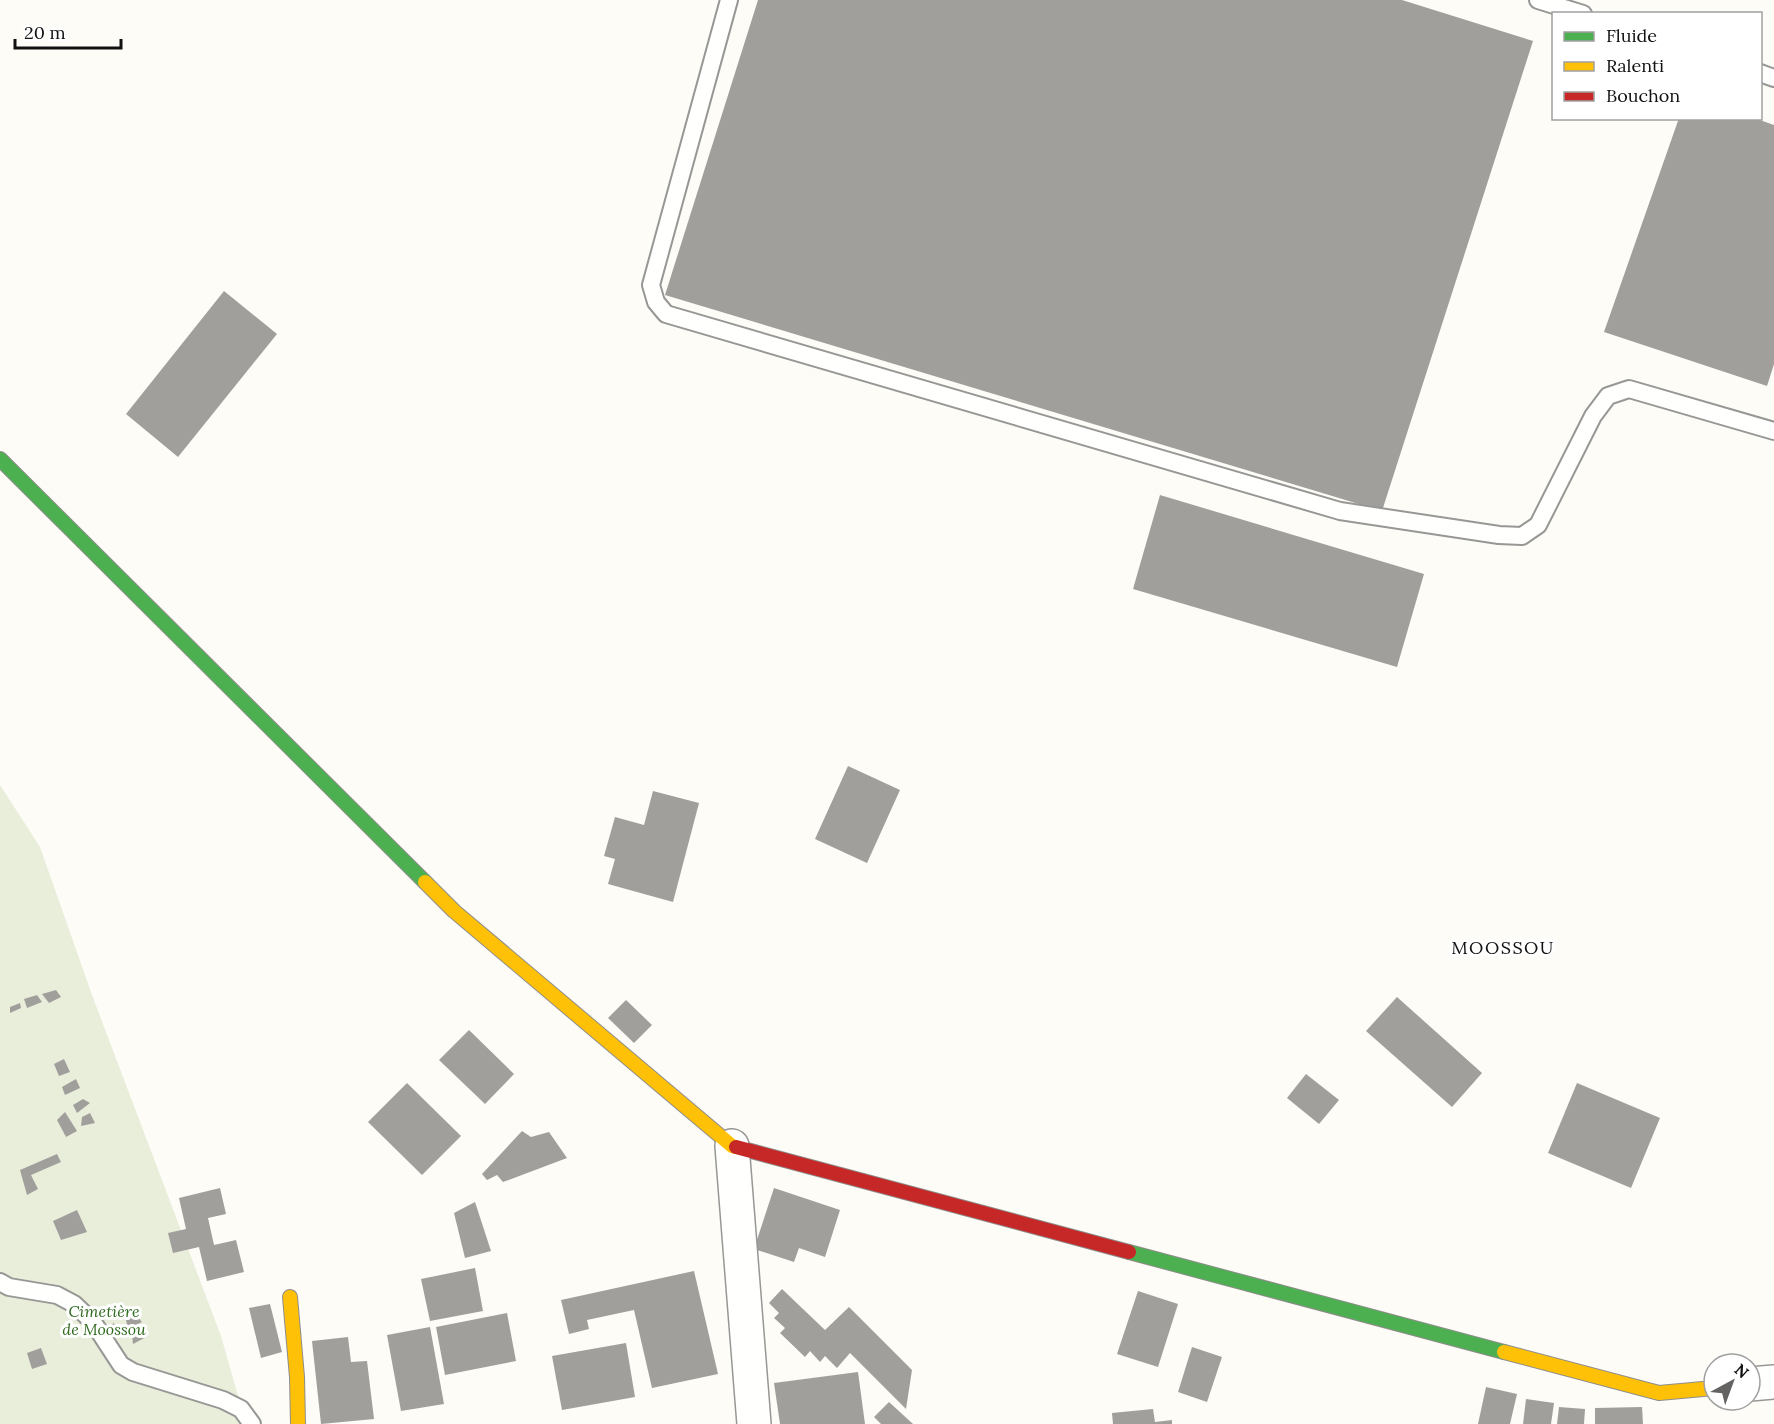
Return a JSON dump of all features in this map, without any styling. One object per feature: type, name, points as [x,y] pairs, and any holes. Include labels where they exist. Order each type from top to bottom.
[{"type":"street","points":[[0,459],[454,911],[732,1146],[1659,1393],[1702,1389]]},
{"type":"street","points":[[732,1146],[754,1424]]},
{"type":"street","points":[[290,1297],[297,1377],[298,1424]]},
{"type":"lane","points":[[729,0],[651,285],[656,302],[666,314],[1340,511],[1499,536],[1522,536],[1538,525],[1593,416],[1608,396],[1629,389],[1774,431]]},
{"type":"lane","points":[[1538,0],[1577,12]]},
{"type":"lane","points":[[0,1282],[9,1287],[57,1295],[74,1304],[93,1322],[121,1365],[133,1372],[223,1400],[241,1409],[252,1424]]},
{"type":"green space","name":"Cimetière de Moossou","points":[[0,785],[40,847],[92,995],[221,1336],[246,1424],[0,1424]]},
{"type":"building","points":[[758,0],[1402,0],[1533,41],[1382,511],[665,295]]},
{"type":"building","points":[[1678,120],[1760,120],[1774,125],[1774,364],[1767,386],[1604,332]]},
{"type":"building","points":[[224,291],[277,334],[178,457],[126,414]]},
{"type":"building","points":[[1160,495],[1424,574],[1397,667],[1133,589]]},
{"type":"building","points":[[848,766],[900,790],[867,863],[815,839]]},
{"type":"building","points":[[653,791],[699,803],[673,902],[608,884],[615,859],[604,856],[615,817],[644,825]]},
{"type":"building","points":[[56,990],[61,997],[49,1003],[42,994]]},
{"type":"building","points":[[37,995],[42,1002],[27,1008],[24,999]]},
{"type":"building","points":[[1397,997],[1482,1073],[1452,1107],[1366,1031]]},
{"type":"building","points":[[626,1000],[652,1025],[634,1043],[608,1018]]},
{"type":"building","points":[[20,1003],[21,1008],[10,1013],[10,1007]]},
{"type":"building","points":[[469,1030],[514,1074],[485,1104],[439,1060]]},
{"type":"building","points":[[64,1059],[70,1072],[59,1076],[54,1064]]},
{"type":"building","points":[[1306,1074],[1339,1100],[1319,1124],[1287,1098]]},
{"type":"building","points":[[76,1079],[80,1088],[65,1095],[62,1087]]},
{"type":"building","points":[[407,1083],[461,1136],[422,1175],[368,1122]]},
{"type":"building","points":[[1577,1083],[1660,1118],[1631,1188],[1548,1153]]},
{"type":"building","points":[[83,1099],[90,1103],[77,1113],[73,1105]]},
{"type":"building","points":[[65,1112],[77,1131],[66,1137],[57,1120]]},
{"type":"building","points":[[90,1113],[95,1123],[81,1126],[82,1117]]},
{"type":"building","points":[[522,1131],[531,1137],[549,1132],[567,1158],[503,1182],[497,1175],[487,1180],[482,1174]]},
{"type":"building","points":[[57,1154],[61,1162],[31,1175],[38,1189],[27,1195],[20,1170]]},
{"type":"building","points":[[220,1188],[226,1214],[208,1218],[214,1245],[236,1240],[244,1272],[207,1281],[199,1247],[173,1253],[168,1233],[186,1229],[179,1198]]},
{"type":"building","points":[[774,1188],[840,1210],[825,1257],[799,1248],[794,1262],[754,1249]]},
{"type":"building","points":[[475,1202],[491,1251],[465,1258],[454,1213]]},
{"type":"building","points":[[77,1210],[87,1232],[61,1240],[53,1221]]},
{"type":"building","points":[[475,1268],[483,1311],[430,1321],[421,1279]]},
{"type":"building","points":[[694,1271],[718,1374],[652,1388],[634,1310],[587,1320],[589,1329],[569,1334],[561,1300]]},
{"type":"building","points":[[782,1289],[825,1330],[849,1307],[912,1370],[906,1409],[850,1353],[837,1368],[825,1356],[820,1362],[810,1351],[805,1357],[780,1333],[785,1328],[774,1318],[779,1313],[769,1303]]},
{"type":"building","points":[[1138,1291],[1178,1304],[1158,1367],[1117,1354]]},
{"type":"building","points":[[270,1304],[282,1352],[261,1358],[249,1308]]},
{"type":"building","points":[[507,1313],[516,1361],[445,1375],[436,1327]]},
{"type":"building","points":[[135,1314],[142,1322],[128,1329],[126,1320]]},
{"type":"building","points":[[114,1323],[116,1329],[106,1336],[103,1329]]},
{"type":"building","points":[[430,1327],[444,1404],[401,1411],[387,1335]]},
{"type":"building","points":[[143,1330],[148,1336],[133,1344],[132,1335]]},
{"type":"building","points":[[348,1337],[351,1362],[367,1361],[374,1419],[321,1424],[312,1341]]},
{"type":"building","points":[[626,1343],[635,1397],[562,1410],[552,1356]]},
{"type":"building","points":[[1192,1347],[1222,1357],[1207,1402],[1178,1392]]},
{"type":"building","points":[[41,1348],[47,1364],[32,1369],[27,1353]]},
{"type":"building","points":[[858,1372],[865,1424],[780,1424],[774,1383]]},
{"type":"building","points":[[1486,1387],[1517,1394],[1510,1424],[1478,1424]]},
{"type":"building","points":[[1526,1399],[1554,1403],[1551,1424],[1523,1424]]},
{"type":"building","points":[[889,1402],[913,1424],[881,1424],[874,1417]]},
{"type":"building","points":[[1559,1407],[1585,1409],[1584,1424],[1557,1424]]},
{"type":"building","points":[[1642,1407],[1643,1424],[1595,1424],[1595,1408]]},
{"type":"building","points":[[1153,1409],[1155,1422],[1172,1420],[1172,1424],[1113,1424],[1112,1413]]},
{"type":"traffic: fast","points":[[0,459],[425,882]]},
{"type":"traffic: fast","points":[[1129,1252],[1504,1352]]},
{"type":"traffic: slow","points":[[425,882],[454,911],[732,1146],[736,1147]]},
{"type":"traffic: slow","points":[[290,1297],[297,1377],[298,1424]]},
{"type":"traffic: slow","points":[[1504,1352],[1659,1393],[1702,1389]]},
{"type":"traffic: jam","points":[[736,1147],[1129,1252]]},
{"type":"district","name":"MOOSSOU","points":[[1503,947]]}]
